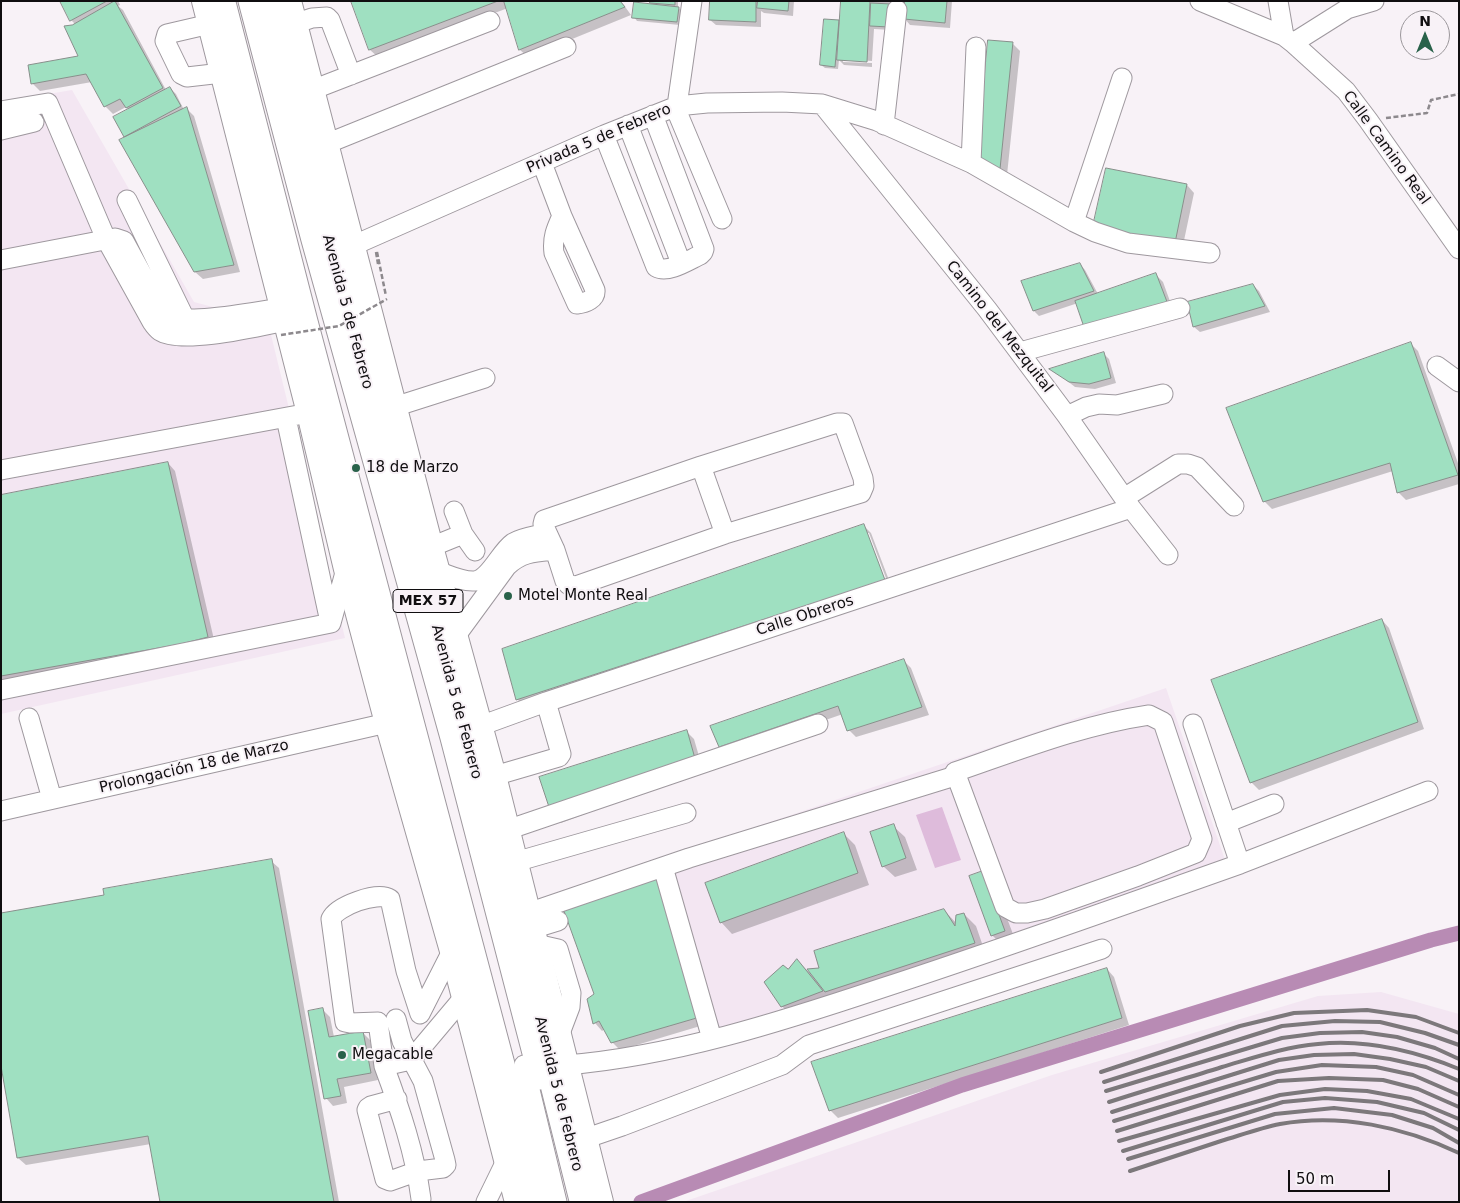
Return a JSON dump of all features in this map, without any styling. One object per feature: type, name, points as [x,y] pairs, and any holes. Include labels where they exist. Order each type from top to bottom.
[{"type":"highway","name":"Avenida 5 de Febrero","points":[[266,1],[343,302],[469,744],[584,1202]]},
{"type":"highway","name":"MEX 57","points":[[216,13],[319,377],[537,1202]]},
{"type":"main road","points":[[204,1],[216,13],[222,73],[283,321],[309,413],[346,569],[387,723],[464,997],[510,1186]]},
{"type":"main road","name":"Avenida 5 de Febrero","points":[[292,12],[437,571],[494,776],[515,862],[544,930],[559,1036],[601,1202]]},
{"type":"street","points":[[238,1],[311,285],[411,635],[519,1046],[557,1202]]},
{"type":"street","points":[[248,1],[318,267],[450,738],[571,1202]]},
{"type":"street","points":[[692,1],[676,106],[722,219]]},
{"type":"street","name":"Calle Camino Real","points":[[1200,1],[1288,39],[1346,91],[1459,249]]},
{"type":"street","points":[[1278,1],[1288,39],[1347,9],[1374,1]]},
{"type":"street","points":[[884,125],[897,10]]},
{"type":"street","points":[[292,12],[312,18],[328,17],[351,75]]},
{"type":"street","points":[[216,13],[167,34],[165,41],[181,74],[187,76],[222,73]]},
{"type":"street","points":[[312,90],[490,21]]},
{"type":"street","points":[[326,144],[566,47]]},
{"type":"street","points":[[971,162],[976,47]]},
{"type":"street","points":[[1074,222],[1122,78]]},
{"type":"street","name":"Privada 5 de Febrero","points":[[352,246],[628,124],[676,106],[707,103],[782,102],[822,104],[878,121],[971,162],[1074,222],[1095,232],[1128,243],[1210,253]]},
{"type":"street","points":[[1,111],[48,103],[94,207],[106,239]]},
{"type":"street","name":"Camino del Mezquital","points":[[822,104],[1020,352],[1068,416],[1127,503],[1168,555]]},
{"type":"street","points":[[604,135],[656,266],[660,269],[670,268],[700,255],[704,248],[653,116]]},
{"type":"street","points":[[1,130],[34,122]]},
{"type":"street","points":[[628,124],[681,263]]},
{"type":"street","points":[[542,163],[562,216]]},
{"type":"street","points":[[127,200],[189,327]]},
{"type":"street","points":[[3,255],[114,238],[124,241],[162,311],[189,327]]},
{"type":"street","points":[[1020,352],[1180,308]]},
{"type":"street","points":[[189,327],[208,318],[283,321]]},
{"type":"street","points":[[1437,366],[1459,382]]},
{"type":"street","points":[[394,407],[485,378]]},
{"type":"street","points":[[1068,416],[1086,407],[1099,404],[1117,405],[1163,394]]},
{"type":"street","points":[[1,470],[309,413]]},
{"type":"street","points":[[286,418],[331,623]]},
{"type":"street","points":[[836,423],[843,423],[863,478],[864,486],[861,493],[724,534],[576,586],[564,581],[543,524],[547,518],[701,466],[836,423]]},
{"type":"street","name":"Calle Obreros","points":[[480,726],[1127,503],[1178,464],[1188,464],[1197,467],[1234,506]]},
{"type":"street","points":[[701,466],[724,534]]},
{"type":"street","points":[[454,511],[463,534],[475,551]]},
{"type":"street","points":[[431,546],[463,534]]},
{"type":"street","points":[[437,571],[466,580],[477,581],[485,577],[513,543],[526,538],[551,542]]},
{"type":"street","points":[[455,637],[506,566],[517,557],[551,542]]},
{"type":"street","points":[[331,623],[346,569]]},
{"type":"street","points":[[1,690],[331,623]]},
{"type":"street","points":[[494,776],[559,757],[561,754],[546,702]]},
{"type":"street","points":[[544,930],[663,867],[955,776],[955,772],[1086,728],[1150,715],[1163,722],[1202,839],[1196,853],[1168,865],[1044,909],[1027,914],[1016,912],[1005,907],[955,772]]},
{"type":"street","points":[[29,718],[52,799]]},
{"type":"street","name":"Prolongación 18 de Marzo","points":[[1,811],[387,723]]},
{"type":"street","points":[[507,830],[818,724]]},
{"type":"street","points":[[1193,724],[1240,864]]},
{"type":"street","points":[[566,1064],[606,1062],[712,1040],[822,1008],[1004,948],[1240,864],[1428,791]]},
{"type":"street","points":[[1226,823],[1274,804]]},
{"type":"street","points":[[515,862],[686,813]]},
{"type":"street","points":[[663,867],[712,1040]]},
{"type":"street","points":[[381,896],[390,899],[406,971],[420,1014],[378,1022],[345,1022],[331,919],[336,912],[359,901],[381,896]]},
{"type":"street","points":[[584,1139],[782,1065],[809,1045],[1102,949]]},
{"type":"street","points":[[420,1014],[452,952]]},
{"type":"street","points":[[384,1066],[410,1060],[464,997]]},
{"type":"street","points":[[396,1019],[410,1060],[423,1081],[446,1160],[446,1165],[443,1168],[418,1171],[390,1181],[385,1179],[367,1110],[371,1106],[397,1099]]},
{"type":"street","points":[[378,1022],[384,1066],[397,1099],[418,1171],[421,1199]]},
{"type":"street","points":[[486,1202],[510,1186]]},
{"type":"path","points":[[1392,117],[1428,113],[1431,100],[1459,94]]},
{"type":"path","points":[[283,321],[339,326],[387,299]]},
{"type":"shaded area","points":[[72,90],[194,302],[224,310],[263,302],[345,638],[1,714],[1,102]]},
{"type":"shaded area","points":[[1166,688],[1225,860],[716,1036],[661,859]]},
{"type":"shaded area","points":[[942,807],[961,860],[935,868],[916,815]]},
{"type":"shaded area","points":[[1381,992],[1459,1014],[1459,1202],[683,1202],[1052,1075],[1318,996]]},
{"type":"building","points":[[60,1],[107,1],[70,21]]},
{"type":"building","points":[[115,1],[163,88],[126,108],[120,99],[104,107],[86,74],[31,84],[28,65],[78,56],[64,26],[72,25]]},
{"type":"building","points":[[351,1],[498,1],[369,50]]},
{"type":"building","points":[[504,1],[620,1],[625,7],[519,50]]},
{"type":"building","points":[[650,1],[675,1],[675,5],[650,3]]},
{"type":"building","points":[[710,1],[756,1],[756,22],[709,20]]},
{"type":"building","points":[[758,1],[789,1],[788,11],[757,8]]},
{"type":"building","points":[[841,1],[870,1],[867,62],[837,60]]},
{"type":"building","points":[[905,1],[947,1],[945,23],[904,19]]},
{"type":"building","points":[[634,2],[679,7],[677,22],[632,18]]},
{"type":"building","points":[[871,3],[891,4],[889,27],[870,26]]},
{"type":"building","points":[[824,19],[839,20],[835,67],[820,65]]},
{"type":"building","points":[[988,40],[1013,42],[1000,169],[977,158]]},
{"type":"building","points":[[170,87],[181,106],[124,137],[113,117]]},
{"type":"building","points":[[187,107],[234,265],[194,272],[119,140]]},
{"type":"building","points":[[1106,168],[1187,184],[1175,243],[1093,226]]},
{"type":"building","points":[[1080,263],[1094,291],[1033,311],[1021,281]]},
{"type":"building","points":[[1156,273],[1169,307],[1085,330],[1075,301]]},
{"type":"building","points":[[1253,284],[1265,306],[1193,327],[1187,302]]},
{"type":"building","points":[[1411,342],[1458,475],[1397,493],[1390,463],[1263,502],[1226,408]]},
{"type":"building","points":[[1104,352],[1111,378],[1089,384],[1069,382],[1049,369]]},
{"type":"building","points":[[168,462],[208,637],[181,644],[1,676],[1,495]]},
{"type":"building","points":[[864,524],[885,580],[516,700],[502,649]]},
{"type":"building","points":[[1382,619],[1418,722],[1250,783],[1211,680]]},
{"type":"building","points":[[904,659],[922,707],[847,731],[838,706],[719,747],[710,726]]},
{"type":"building","points":[[687,730],[696,762],[552,816],[539,777]]},
{"type":"building","points":[[894,824],[906,858],[882,867],[870,832]]},
{"type":"building","points":[[844,832],[858,873],[720,923],[705,883]]},
{"type":"building","points":[[272,859],[334,1202],[160,1202],[148,1136],[17,1158],[1,1066],[1,913],[104,895],[103,889]]},
{"type":"building","points":[[983,871],[1005,931],[991,936],[969,876]]},
{"type":"building","points":[[658,875],[700,1017],[611,1043],[599,1021],[593,1024],[587,999],[594,994],[564,911]]},
{"type":"building","points":[[944,909],[955,926],[956,915],[964,913],[975,943],[825,992],[807,969],[819,968],[814,951]]},
{"type":"building","points":[[797,959],[823,991],[781,1007],[764,982],[783,965],[788,969]]},
{"type":"building","points":[[1107,968],[1122,1018],[829,1111],[811,1062]]},
{"type":"building","name":"Megacable","points":[[323,1008],[329,1037],[363,1031],[371,1073],[337,1079],[341,1096],[324,1099],[308,1011]]},
{"type":"waterway","points":[[641,1202],[962,1085],[1459,933]]},
{"type":"railway","points":[[1101,1072],[1240,1026],[1294,1013],[1367,1010],[1416,1017],[1459,1033]]},
{"type":"railway","points":[[1104,1082],[1282,1026],[1335,1021],[1380,1022],[1425,1033],[1459,1045]]},
{"type":"railway","points":[[1106,1091],[1282,1038],[1320,1033],[1362,1032],[1397,1037],[1435,1048],[1459,1059]]},
{"type":"railway","points":[[1109,1102],[1269,1053],[1318,1044],[1354,1043],[1390,1048],[1425,1057],[1459,1069]]},
{"type":"railway","points":[[1112,1112],[1279,1060],[1314,1055],[1354,1054],[1390,1059],[1426,1067],[1459,1081]]},
{"type":"railway","points":[[1114,1121],[1276,1072],[1322,1065],[1376,1067],[1413,1075],[1459,1095]]},
{"type":"railway","points":[[1117,1131],[1278,1081],[1329,1078],[1383,1080],[1418,1089],[1459,1107]]},
{"type":"railway","points":[[1119,1141],[1280,1095],[1325,1089],[1367,1091],[1411,1099],[1459,1119]]},
{"type":"railway","points":[[1123,1151],[1283,1102],[1325,1098],[1377,1102],[1424,1113],[1459,1130]]},
{"type":"railway","points":[[1128,1159],[1275,1114],[1334,1108],[1392,1115],[1433,1128],[1459,1143]]},
{"type":"railway","points":[[1130,1171],[1258,1130],[1280,1124],[1303,1121],[1349,1121],[1394,1129],[1459,1153]]},
{"type":"place","name":"18 de Marzo","points":[[356,468]]},
{"type":"place","name":"Motel Monte Real","points":[[508,596]]},
{"type":"place","name":"Megacable","points":[[342,1055]]}]
